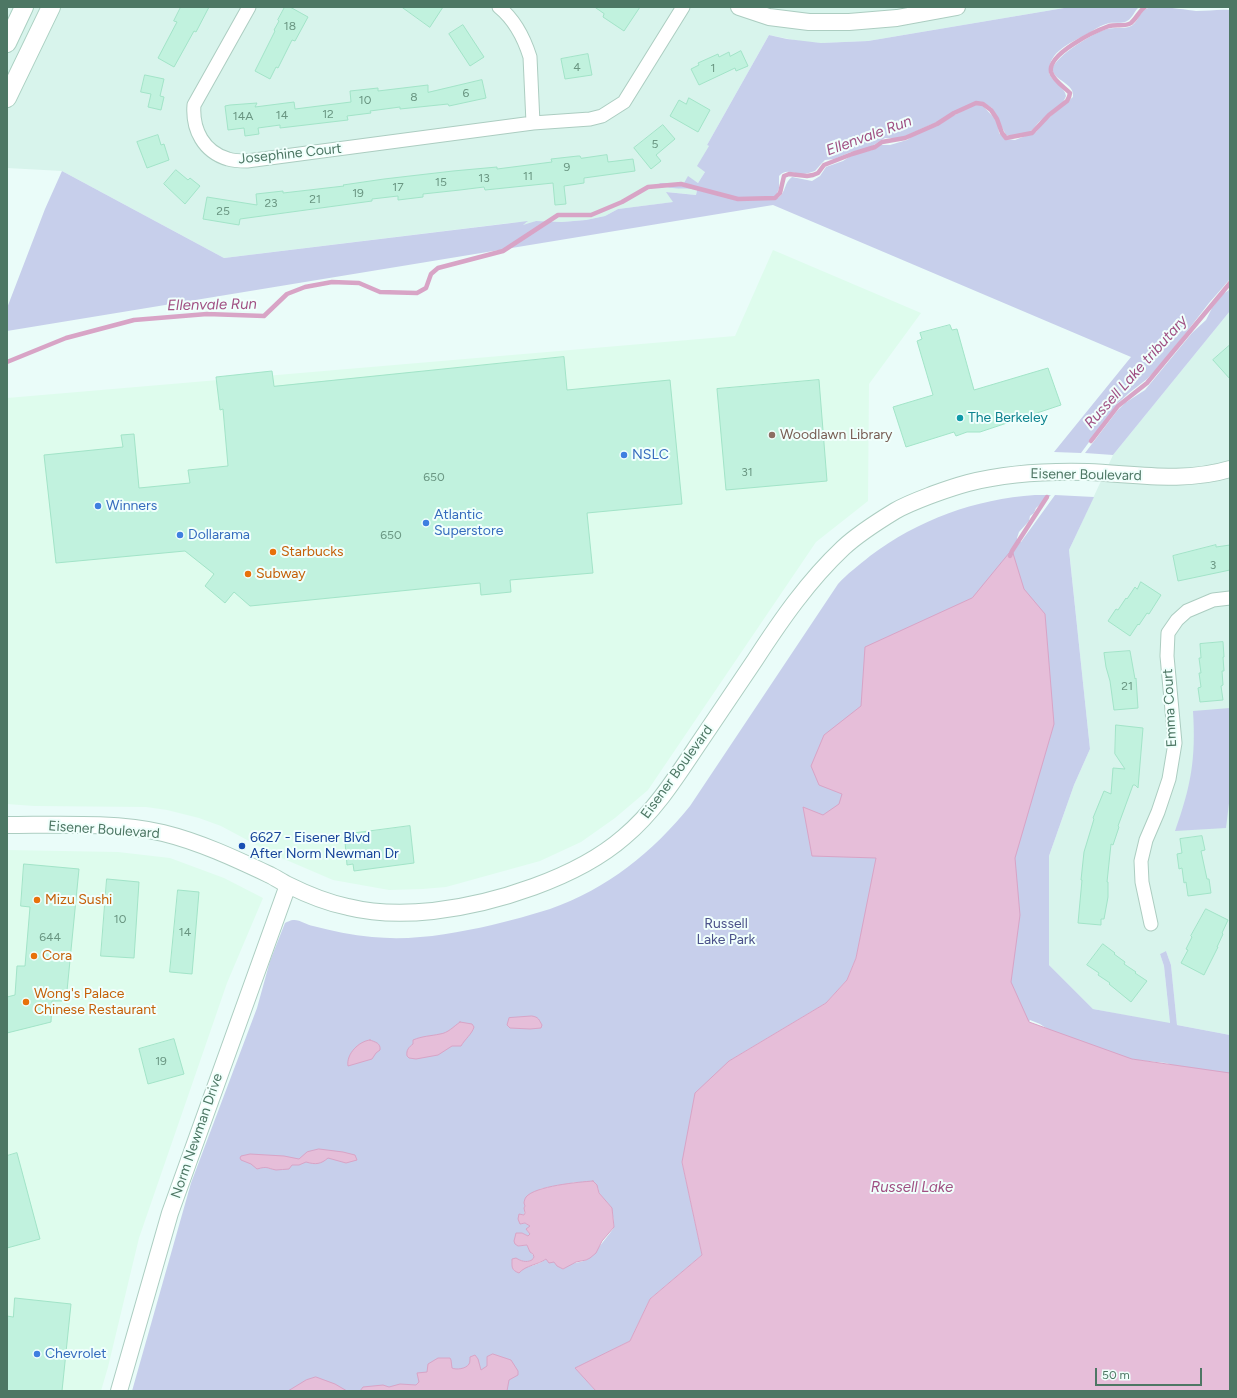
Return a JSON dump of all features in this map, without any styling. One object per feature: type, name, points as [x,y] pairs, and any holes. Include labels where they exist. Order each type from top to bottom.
[{"type":"main road","points":[[7,43],[24,7]]},
{"type":"main road","points":[[7,98],[51,7]]},
{"type":"street","name":"Josephine Court","points":[[249,7],[194,105],[194,121],[199,136],[208,148],[220,156],[230,160],[247,161],[533,123],[596,118],[611,111],[624,102],[683,7]]},
{"type":"street","points":[[500,7],[518,30],[528,52],[533,123]]},
{"type":"street","points":[[739,7],[769,17],[809,22],[849,22],[897,18],[957,7]]},
{"type":"street","name":"Eisener Boulevard","points":[[7,825],[103,826],[163,833],[215,851],[273,876],[288,885],[316,897],[346,907],[380,913],[408,913],[438,910],[522,891],[558,877],[608,850],[624,838],[643,819],[674,780],[780,622],[811,581],[845,546],[864,531],[898,510],[922,498],[966,483],[1026,473],[1060,472],[1192,477],[1230,469]]},
{"type":"street","name":"Emma Court","points":[[1150,924],[1142,882],[1141,861],[1146,840],[1158,812],[1169,779],[1175,742],[1167,656],[1168,633],[1177,620],[1187,611],[1213,600],[1230,598]]},
{"type":"street","name":"Norm Newman Drive","points":[[119,1391],[170,1213],[288,885]]},
{"type":"shaded area","points":[[7,7],[1070,7],[868,41],[821,43],[804,42],[769,35],[707,145],[709,146],[705,172],[698,183],[688,177],[684,183],[660,184],[667,187],[697,190],[696,195],[667,192],[674,202],[618,209],[605,216],[586,220],[562,222],[536,221],[524,226],[523,224],[527,222],[510,223],[224,258],[62,171],[7,168]]},
{"type":"shaded area","points":[[773,250],[921,313],[869,384],[868,501],[816,542],[648,790],[615,818],[581,842],[540,861],[446,887],[389,890],[333,880],[277,856],[221,826],[199,818],[167,810],[146,807],[34,806],[7,804],[7,398],[735,336]]},
{"type":"shaded area","points":[[1230,311],[1230,1035],[1177,1025],[1171,965],[1166,951],[1160,954],[1164,966],[1170,1024],[1093,1009],[1049,965],[1049,856],[1074,785],[1090,749],[1069,550],[1113,455]]},
{"type":"shaded area","points":[[7,850],[118,852],[170,858],[224,878],[263,898],[227,983],[139,1238],[101,1391],[7,1391]]},
{"type":"green space","points":[[1070,7],[1139,7],[1127,21],[1103,25],[1068,44],[1056,53],[1052,59],[1049,73],[1066,96],[1058,107],[1028,133],[1006,135],[992,108],[984,103],[976,102],[954,112],[941,121],[901,138],[885,138],[869,148],[851,152],[834,159],[825,160],[815,171],[802,174],[784,172],[779,176],[779,188],[776,197],[778,198],[781,196],[789,179],[792,177],[812,181],[820,176],[826,167],[843,161],[852,155],[872,150],[880,145],[890,145],[907,140],[919,132],[937,126],[976,104],[983,106],[998,122],[999,133],[1005,139],[1015,140],[1036,132],[1044,122],[1073,97],[1071,88],[1056,76],[1052,69],[1061,57],[1076,45],[1101,31],[1112,28],[1129,27],[1142,12],[1152,7],[1196,11],[1230,10],[1230,279],[1209,303],[1164,361],[1147,379],[1118,403],[1081,453],[1054,452],[1131,357],[773,205],[7,331],[7,308],[45,209],[62,171],[224,258],[528,221],[523,225],[536,221],[562,222],[586,220],[605,216],[618,209],[673,202],[666,192],[696,195],[697,190],[688,188],[673,188],[663,186],[659,183],[684,183],[688,176],[698,183],[705,172],[697,166],[709,146],[707,145],[769,35],[787,39],[821,43],[868,41]]},
{"type":"green space","points":[[1230,288],[1230,311],[1113,455],[1085,453],[1117,411],[1125,403],[1145,390],[1192,333],[1206,320],[1212,308]]},
{"type":"green space","name":"Russell Lake Park","points":[[1051,495],[1036,508],[1034,513],[1030,516],[1029,521],[1019,532],[1017,538],[1018,541],[1021,542],[1055,495],[1094,497],[1069,550],[1090,749],[1074,785],[1049,856],[1049,965],[1093,1009],[1170,1023],[1164,966],[1160,954],[1166,951],[1171,965],[1177,1025],[1230,1035],[1230,1075],[1185,1070],[1166,1063],[1127,1059],[1052,1032],[1040,1024],[1030,1020],[1029,1022],[884,835],[856,958],[847,980],[826,1003],[729,1061],[682,1162],[702,1255],[650,1299],[630,1341],[576,1368],[596,1391],[132,1391],[191,1183],[257,1008],[270,961],[285,923],[295,920],[327,930],[372,937],[402,938],[432,936],[492,925],[550,909],[571,901],[610,880],[661,839],[690,806],[838,584],[845,577],[888,543],[927,522],[969,507],[1013,497]],"holes":[[[577,1182],[598,1188],[600,1194],[611,1208],[614,1227],[602,1244],[589,1258],[563,1269],[554,1262],[546,1259],[538,1264],[529,1266],[512,1266],[519,1260],[529,1262],[534,1257],[527,1245],[518,1246],[522,1233],[528,1236],[530,1234],[527,1230],[530,1226],[525,1223],[521,1224],[521,1214],[524,1215],[525,1206],[540,1189]]]},
{"type":"green space","points":[[1230,708],[1230,795],[1226,828],[1175,831],[1189,786],[1194,744],[1193,711]]},
{"type":"water","name":"Russell Lake","points":[[1012,550],[1024,589],[1045,614],[1054,724],[1015,858],[1020,915],[1011,982],[1029,1022],[1132,1059],[1230,1073],[1230,1391],[596,1391],[575,1368],[630,1341],[650,1299],[702,1255],[682,1162],[695,1093],[729,1061],[826,1003],[847,980],[856,958],[876,858],[812,856],[803,807],[823,815],[839,804],[842,794],[819,785],[811,766],[824,735],[861,706],[865,647],[972,598]]},
{"type":"water","points":[[532,1016],[538,1019],[542,1025],[541,1028],[510,1028],[507,1025],[509,1018]]},
{"type":"water","points":[[460,1022],[472,1024],[474,1027],[461,1046],[452,1046],[438,1055],[416,1059],[409,1058],[407,1056],[407,1050],[413,1044],[413,1040],[446,1032]]},
{"type":"water","points":[[370,1040],[379,1044],[380,1050],[372,1059],[348,1066],[349,1057],[354,1049],[362,1043]]},
{"type":"water","points":[[319,1149],[355,1155],[357,1160],[346,1163],[328,1158],[323,1162],[306,1162],[299,1165],[292,1165],[289,1169],[276,1170],[265,1167],[257,1169],[240,1158],[241,1156],[250,1154],[284,1156],[299,1159],[307,1152]]},
{"type":"water","points":[[593,1181],[597,1185],[599,1193],[612,1208],[614,1227],[602,1241],[596,1253],[586,1260],[576,1262],[563,1269],[557,1266],[554,1262],[549,1263],[546,1259],[525,1268],[519,1273],[515,1271],[512,1266],[512,1259],[516,1258],[522,1261],[528,1261],[532,1260],[534,1257],[527,1245],[518,1246],[514,1241],[516,1233],[522,1233],[528,1236],[530,1234],[526,1229],[530,1226],[525,1223],[520,1224],[518,1219],[519,1214],[524,1215],[525,1213],[524,1203],[526,1197],[531,1193],[547,1187]]},
{"type":"water","points":[[493,1354],[511,1360],[518,1371],[518,1375],[509,1380],[507,1391],[360,1391],[363,1387],[383,1385],[389,1387],[400,1384],[416,1385],[419,1382],[417,1373],[427,1372],[428,1364],[438,1358],[450,1358],[452,1368],[458,1369],[468,1366],[470,1363],[470,1357],[475,1355],[478,1359],[481,1370],[487,1366],[487,1357]]},
{"type":"water","points":[[316,1377],[335,1384],[347,1391],[288,1391],[306,1380]]},
{"type":"building","points":[[181,7],[209,7],[196,32],[194,31],[174,67],[158,58],[177,22],[174,21]]},
{"type":"building","points":[[285,7],[290,7],[308,17],[295,41],[292,40],[278,68],[276,67],[270,79],[255,71]]},
{"type":"building","points":[[402,7],[443,7],[430,27]]},
{"type":"building","points":[[595,7],[640,7],[624,31],[603,17],[604,14]]},
{"type":"building","points":[[463,25],[484,57],[470,66],[449,34]]},
{"type":"building","points":[[741,51],[748,66],[736,71],[735,68],[699,85],[691,69],[699,65],[698,63],[718,54],[719,57],[729,52],[730,56]]},
{"type":"building","points":[[588,54],[592,75],[565,79],[561,59]]},
{"type":"building","points":[[145,75],[164,79],[160,96],[164,97],[161,110],[148,107],[151,94],[141,92]]},
{"type":"building","points":[[482,80],[486,98],[449,106],[448,104],[400,109],[400,107],[370,111],[371,113],[347,116],[348,120],[280,128],[280,125],[258,128],[259,134],[245,136],[244,128],[228,130],[225,106],[230,105],[257,103],[255,107],[294,102],[295,109],[351,102],[350,91],[378,88],[378,91],[428,85],[428,92]]},
{"type":"building","points":[[689,98],[710,110],[698,132],[670,116],[679,100],[686,104]]},
{"type":"building","points":[[663,125],[675,139],[656,155],[661,161],[651,169],[634,148]]},
{"type":"building","points":[[158,135],[161,145],[164,144],[169,160],[147,168],[137,142]]},
{"type":"building","points":[[607,155],[608,162],[633,159],[635,171],[584,178],[584,183],[564,186],[566,204],[555,205],[553,183],[485,190],[484,187],[423,194],[423,197],[398,200],[398,196],[372,199],[372,201],[240,219],[239,225],[203,219],[207,197],[257,205],[256,194],[283,191],[283,193],[344,186],[343,185],[384,179],[453,171],[497,167],[497,169],[552,162],[551,159],[578,156],[581,158]]},
{"type":"building","points":[[176,170],[188,180],[190,178],[200,186],[185,204],[164,184]]},
{"type":"building","name":"The Berkeley","points":[[950,325],[952,330],[957,329],[974,390],[1048,368],[1061,405],[980,432],[967,432],[956,436],[954,432],[906,447],[893,407],[933,395],[917,341],[922,339],[920,333]]},
{"type":"building","points":[[1230,345],[1230,379],[1213,360]]},
{"type":"building","points":[[564,357],[567,390],[670,380],[682,504],[587,513],[593,573],[510,580],[511,592],[481,595],[480,583],[250,606],[234,592],[225,603],[205,586],[214,574],[185,551],[56,563],[44,455],[123,447],[121,435],[134,434],[139,488],[190,483],[188,470],[228,466],[223,409],[220,410],[216,377],[272,371],[274,386]]},
{"type":"building","name":"Woodlawn Library","points":[[819,380],[827,481],[726,490],[717,389]]},
{"type":"building","points":[[1216,545],[1216,547],[1230,545],[1230,570],[1178,581],[1173,556]]},
{"type":"building","points":[[1141,582],[1161,595],[1149,614],[1147,613],[1130,636],[1108,621],[1116,609],[1118,610],[1135,587],[1137,589]]},
{"type":"building","points":[[1223,642],[1224,671],[1222,671],[1223,685],[1221,686],[1223,700],[1200,702],[1198,688],[1201,687],[1199,673],[1201,673],[1199,658],[1201,658],[1200,644]]},
{"type":"building","points":[[1130,651],[1135,679],[1136,678],[1138,708],[1114,710],[1104,653]]},
{"type":"building","points":[[1116,725],[1143,728],[1138,788],[1133,785],[1118,826],[1119,827],[1113,845],[1111,844],[1107,882],[1108,897],[1104,919],[1101,919],[1101,925],[1078,923],[1084,852],[1094,819],[1093,818],[1104,791],[1111,794],[1113,768],[1125,769],[1115,754]]},
{"type":"building","points":[[410,826],[414,863],[354,871],[353,864],[347,865],[345,842],[350,841],[349,834]]},
{"type":"building","points":[[1202,836],[1205,850],[1201,851],[1207,879],[1209,879],[1211,893],[1188,896],[1182,868],[1179,869],[1177,854],[1182,853],[1180,839]]},
{"type":"building","points":[[24,864],[79,869],[66,1001],[52,1001],[51,1022],[7,1033],[7,997],[15,995],[17,966],[25,966],[30,907],[21,906]]},
{"type":"building","points":[[107,879],[139,882],[134,958],[101,956]]},
{"type":"building","points":[[178,890],[199,892],[192,974],[170,972]]},
{"type":"building","points":[[1206,909],[1228,920],[1218,947],[1204,975],[1181,963],[1188,950],[1186,949],[1192,937],[1191,936]]},
{"type":"building","points":[[1103,944],[1125,962],[1124,964],[1147,981],[1131,1002],[1109,984],[1110,983],[1098,975],[1099,973],[1087,965]]},
{"type":"building","points":[[174,1039],[184,1074],[148,1084],[139,1049]]},
{"type":"building","points":[[17,1153],[40,1239],[7,1248],[7,1156]]},
{"type":"building","name":"Chevrolet","points":[[15,1298],[71,1304],[62,1391],[7,1391],[7,1316],[13,1317]]},
{"type":"waterway","name":"Ellenvale Run","points":[[7,362],[66,338],[134,320],[207,314],[264,316],[287,294],[305,287],[332,282],[359,283],[380,292],[417,293],[426,288],[431,274],[438,268],[503,251],[558,215],[591,215],[622,202],[648,187],[681,184],[738,199],[775,198],[780,193],[784,176],[789,174],[807,176],[813,175],[818,173],[824,165],[875,147],[882,142],[905,138],[937,124],[954,113],[976,103],[983,104],[991,110],[1006,138],[1032,133],[1049,115],[1067,101],[1069,97],[1070,93],[1056,81],[1052,75],[1052,65],[1056,58],[1073,44],[1093,33],[1109,26],[1126,25],[1131,23],[1145,7]]},
{"type":"waterway","name":"Russell Lake tributary","points":[[1091,441],[1118,406],[1147,383],[1230,283]]},
{"type":"waterway","name":"Russell Lake tributary","points":[[1010,556],[1047,497]]},
{"type":"place","name":"The Berkeley","points":[[960,418]]},
{"type":"place","name":"Woodlawn Library","points":[[772,435]]},
{"type":"place","name":"NSLC","points":[[624,455]]},
{"type":"place","name":"Winners","points":[[98,506]]},
{"type":"place","name":"Atlantic Superstore","points":[[426,523]]},
{"type":"place","name":"Dollarama","points":[[180,535]]},
{"type":"place","name":"Starbucks","points":[[273,552]]},
{"type":"place","name":"Subway","points":[[248,574]]},
{"type":"place","name":"6627 - Eisener Blvd After Norm Newman Dr","points":[[242,846]]},
{"type":"place","name":"Mizu Sushi","points":[[37,900]]},
{"type":"place","name":"Cora","points":[[34,956]]},
{"type":"place","name":"Wong's Palace Chinese Restaurant","points":[[26,1002]]},
{"type":"place","name":"Chevrolet","points":[[37,1354]]}]
